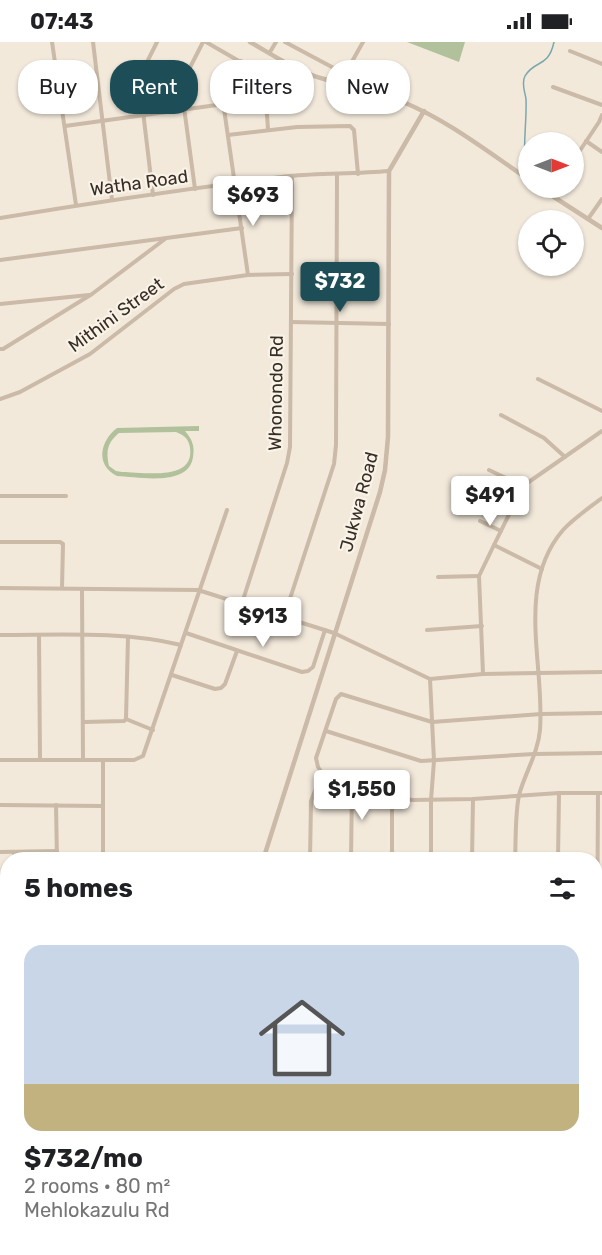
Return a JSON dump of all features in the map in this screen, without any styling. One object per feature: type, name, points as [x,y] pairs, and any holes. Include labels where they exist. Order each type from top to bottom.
[{"type":"street","points":[[52,42],[76,205]]},
{"type":"street","points":[[93,42],[112,200]]},
{"type":"street","points":[[153,195],[139,78],[157,42]]},
{"type":"street","points":[[194,60],[205,42],[239,60]]},
{"type":"street","points":[[250,42],[322,79],[394,98],[424,111],[518,173]]},
{"type":"street","points":[[270,52],[276,42]]},
{"type":"street","points":[[285,42],[345,74],[363,42]]},
{"type":"street","points":[[570,51],[602,64]]},
{"type":"street","points":[[553,87],[602,105]]},
{"type":"street","points":[[389,171],[424,111]]},
{"type":"street","points":[[64,126],[152,114]]},
{"type":"street","points":[[184,114],[195,189]]},
{"type":"street","points":[[225,114],[248,275]]},
{"type":"street","points":[[267,114],[268,130]]},
{"type":"street","points":[[584,144],[602,115]]},
{"type":"street","points":[[228,135],[268,130],[350,126],[354,130],[358,174]]},
{"type":"street","points":[[586,141],[602,152]]},
{"type":"street","name":"Watha Road","points":[[0,218],[76,205],[292,176],[389,171]]},
{"type":"street","name":"Jukwa Road","points":[[266,852],[385,470],[388,437],[389,171]]},
{"type":"street","points":[[284,617],[334,464],[338,323],[337,175]]},
{"type":"street","name":"Whonondo Rd","points":[[242,603],[287,463],[290,447],[292,176]]},
{"type":"street","points":[[556,198],[602,228]]},
{"type":"street","points":[[588,219],[602,199]]},
{"type":"street","points":[[0,260],[242,228]]},
{"type":"street","points":[[0,349],[92,294],[166,239]]},
{"type":"street","name":"Mithini Street","points":[[0,399],[20,392],[90,354],[174,289],[184,284],[248,275],[292,274]]},
{"type":"street","points":[[0,304],[92,294]]},
{"type":"street","points":[[291,322],[389,324]]},
{"type":"street","points":[[538,379],[602,411]]},
{"type":"street","points":[[501,415],[544,438],[565,457]]},
{"type":"street","points":[[483,674],[479,576],[494,545],[523,486],[602,431]]},
{"type":"street","points":[[489,470],[523,486]]},
{"type":"street","points":[[0,496],[66,496]]},
{"type":"street","points":[[515,852],[519,796],[540,733],[541,714],[534,605],[542,569],[562,532],[602,498]]},
{"type":"street","points":[[0,760],[134,760],[143,756],[226,510]]},
{"type":"street","points":[[480,521],[501,531]]},
{"type":"street","points":[[0,542],[60,542],[63,544],[62,588]]},
{"type":"street","points":[[494,545],[542,569]]},
{"type":"street","points":[[438,577],[479,576]]},
{"type":"street","points":[[0,588],[198,590],[334,633],[430,679],[483,674],[602,672]]},
{"type":"street","points":[[82,590],[83,759]]},
{"type":"street","points":[[427,630],[482,626]]},
{"type":"street","points":[[186,633],[302,672],[313,667],[325,630]]},
{"type":"street","points":[[0,635],[153,638],[181,645]]},
{"type":"street","points":[[39,635],[40,760]]},
{"type":"street","points":[[126,719],[128,637]]},
{"type":"street","points":[[172,675],[215,689],[221,688],[225,684],[237,651]]},
{"type":"street","points":[[430,679],[434,761],[431,852]]},
{"type":"street","points":[[599,852],[600,793],[412,800],[392,796],[322,773],[316,758],[336,699],[341,694],[432,722],[541,714],[602,713]]},
{"type":"street","points":[[84,722],[124,721],[126,719],[153,730]]},
{"type":"street","points":[[326,731],[411,758],[434,761],[534,754],[602,753]]},
{"type":"street","points":[[103,760],[103,852]]},
{"type":"street","points":[[310,852],[311,801],[322,773]]},
{"type":"street","points":[[351,783],[351,852]]},
{"type":"street","points":[[558,852],[559,793]]},
{"type":"street","points":[[392,796],[392,852]]},
{"type":"street","points":[[472,852],[473,799]]},
{"type":"street","points":[[0,805],[102,806]]},
{"type":"street","points":[[0,852],[57,850],[56,805]]},
{"type":"green space","points":[[407,42],[465,42],[459,62]]},
{"type":"green space","points":[[199,426],[199,431],[185,431],[193,446],[193,457],[183,473],[150,478],[117,476],[105,466],[102,453],[104,446],[111,433],[117,428]],"holes":[[[119,433],[179,433],[189,442],[190,448],[189,459],[176,471],[122,472],[109,466],[108,448]]]},
{"type":"waterway","points":[[525,132],[524,79],[533,67],[545,60],[554,42]]}]
